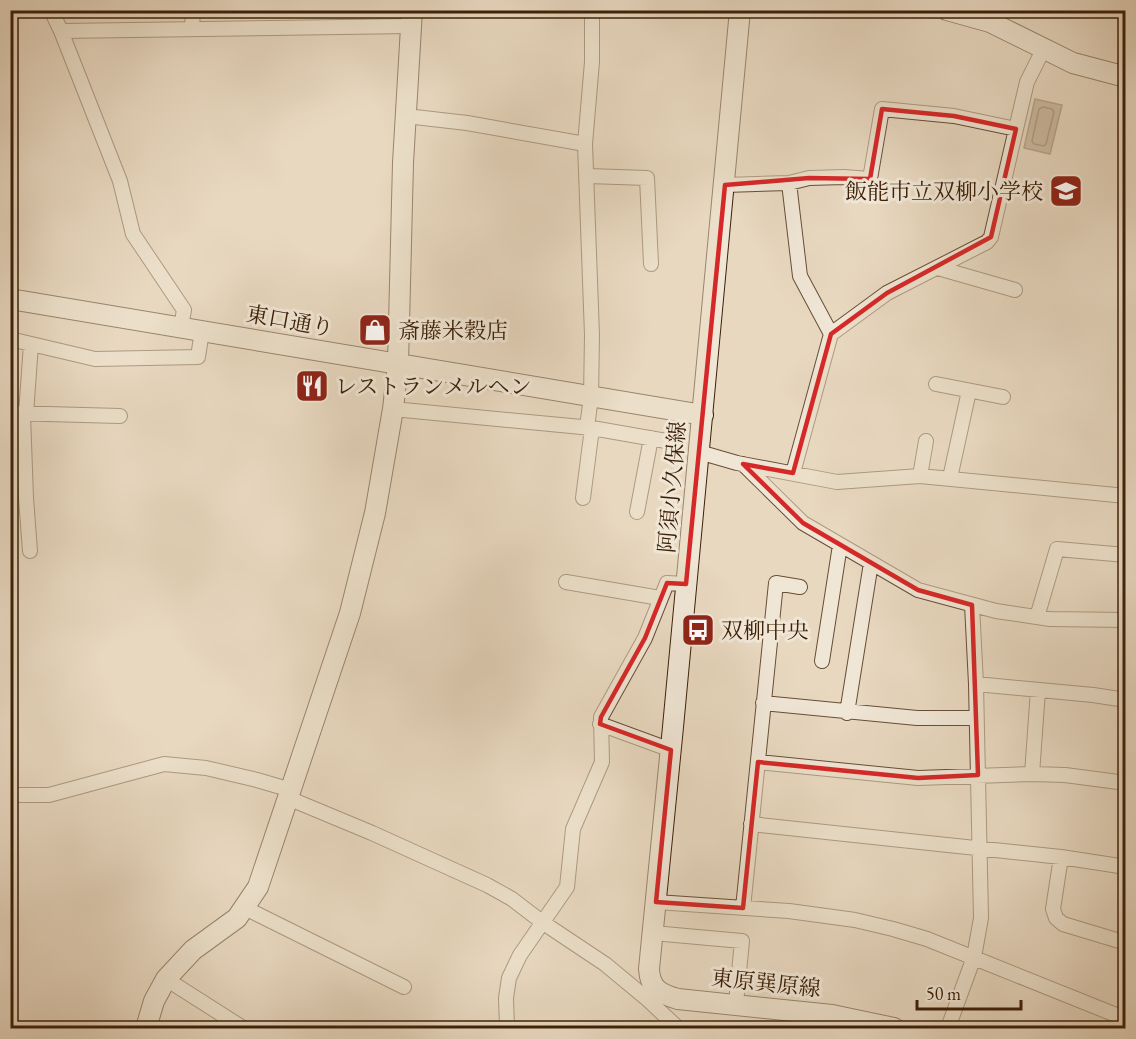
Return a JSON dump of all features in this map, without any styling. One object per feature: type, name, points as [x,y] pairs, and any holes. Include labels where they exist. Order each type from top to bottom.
[{"type":"street","points":[[51,10],[120,181],[133,234],[184,310],[181,327]]},
{"type":"street","points":[[192,29],[193,10]]},
{"type":"street","points":[[583,498],[591,397],[592,335],[588,176],[585,144],[592,51],[592,10]]},
{"type":"street","name":"阿須小久保線","points":[[649,969],[740,10]]},
{"type":"street","points":[[947,10],[990,22],[1072,63],[1125,77]]},
{"type":"street","points":[[61,31],[192,29],[412,18],[403,164],[398,364],[375,513],[350,613],[258,887],[237,918],[194,950],[166,979],[154,1001],[146,1029]]},
{"type":"street","points":[[793,473],[831,334],[887,293],[987,243],[991,237],[1027,82],[1044,48]]},
{"type":"street","points":[[725,185],[789,183],[809,178],[870,179],[882,109],[954,116],[1016,129]]},
{"type":"street","points":[[406,116],[467,123],[585,144]]},
{"type":"street","points":[[588,176],[647,178],[651,264]]},
{"type":"street","points":[[789,183],[800,276],[831,334]]},
{"type":"street","points":[[938,268],[1015,290]]},
{"type":"street","name":"東口通り","points":[[10,299],[703,416]]},
{"type":"street","points":[[10,339],[95,359],[198,357],[202,331]]},
{"type":"street","points":[[30,551],[20,413],[31,344]]},
{"type":"street","points":[[936,384],[1003,397]]},
{"type":"street","points":[[950,478],[969,391]]},
{"type":"street","points":[[393,408],[589,427],[672,442]]},
{"type":"street","points":[[20,413],[120,416]]},
{"type":"street","points":[[637,512],[651,438]]},
{"type":"street","points":[[920,476],[926,441]]},
{"type":"street","points":[[699,452],[743,464],[837,482],[920,476],[1125,496]]},
{"type":"street","points":[[743,464],[803,523],[918,590],[996,611],[1036,617],[1125,620]]},
{"type":"street","points":[[822,661],[840,545]]},
{"type":"street","points":[[1036,617],[1057,549],[1125,555]]},
{"type":"street","points":[[847,713],[871,563]]},
{"type":"street","points":[[566,582],[660,598]]},
{"type":"street","points":[[507,1029],[506,998],[509,978],[520,955],[567,887],[573,829],[602,762],[601,717],[645,638],[667,583],[686,584]]},
{"type":"street","points":[[743,908],[776,583],[800,587]]},
{"type":"street","points":[[948,1029],[974,957],[981,918],[972,605]]},
{"type":"street","points":[[976,684],[1125,700]]},
{"type":"street","points":[[1032,774],[1038,690]]},
{"type":"street","points":[[763,703],[847,713],[917,718],[976,718]]},
{"type":"street","points":[[600,724],[671,750]]},
{"type":"street","points":[[758,762],[918,778],[1032,774],[1065,775],[1125,783]]},
{"type":"street","points":[[10,795],[49,795],[164,764],[206,768],[257,780],[487,885],[512,899],[605,964],[646,998],[678,1029]]},
{"type":"street","points":[[751,824],[1061,856],[1125,867]]},
{"type":"street","points":[[1061,856],[1053,909],[1056,918],[1063,924],[1125,942]]},
{"type":"street","points":[[656,902],[743,908],[855,920],[927,939],[1125,1019]]},
{"type":"street","points":[[245,908],[404,987]]},
{"type":"street","points":[[653,933],[742,941],[736,1004]]},
{"type":"street","name":"東原巽原線","points":[[649,969],[650,980],[655,989],[667,996],[832,1015],[894,1029]]},
{"type":"street","points":[[166,979],[243,1029]]},
{"type":"highlighted area","points":[[882,109],[954,116],[1016,129],[991,237],[887,293],[831,334],[793,473],[743,464],[803,523],[918,590],[972,605],[978,775],[918,778],[758,762],[743,908],[656,902],[671,750],[600,724],[601,717],[645,638],[667,583],[686,584],[725,185],[809,178],[870,179]]},
{"type":"water","points":[[1035,99],[1062,105],[1050,154],[1024,148]]},
{"type":"place","name":"飯能市立双柳小学校","points":[[1066,191]]},
{"type":"place","name":"斎藤米穀店","points":[[375,330]]},
{"type":"place","name":"レストランメルヘン","points":[[312,386]]},
{"type":"place","name":"双柳中央","points":[[698,630]]}]
